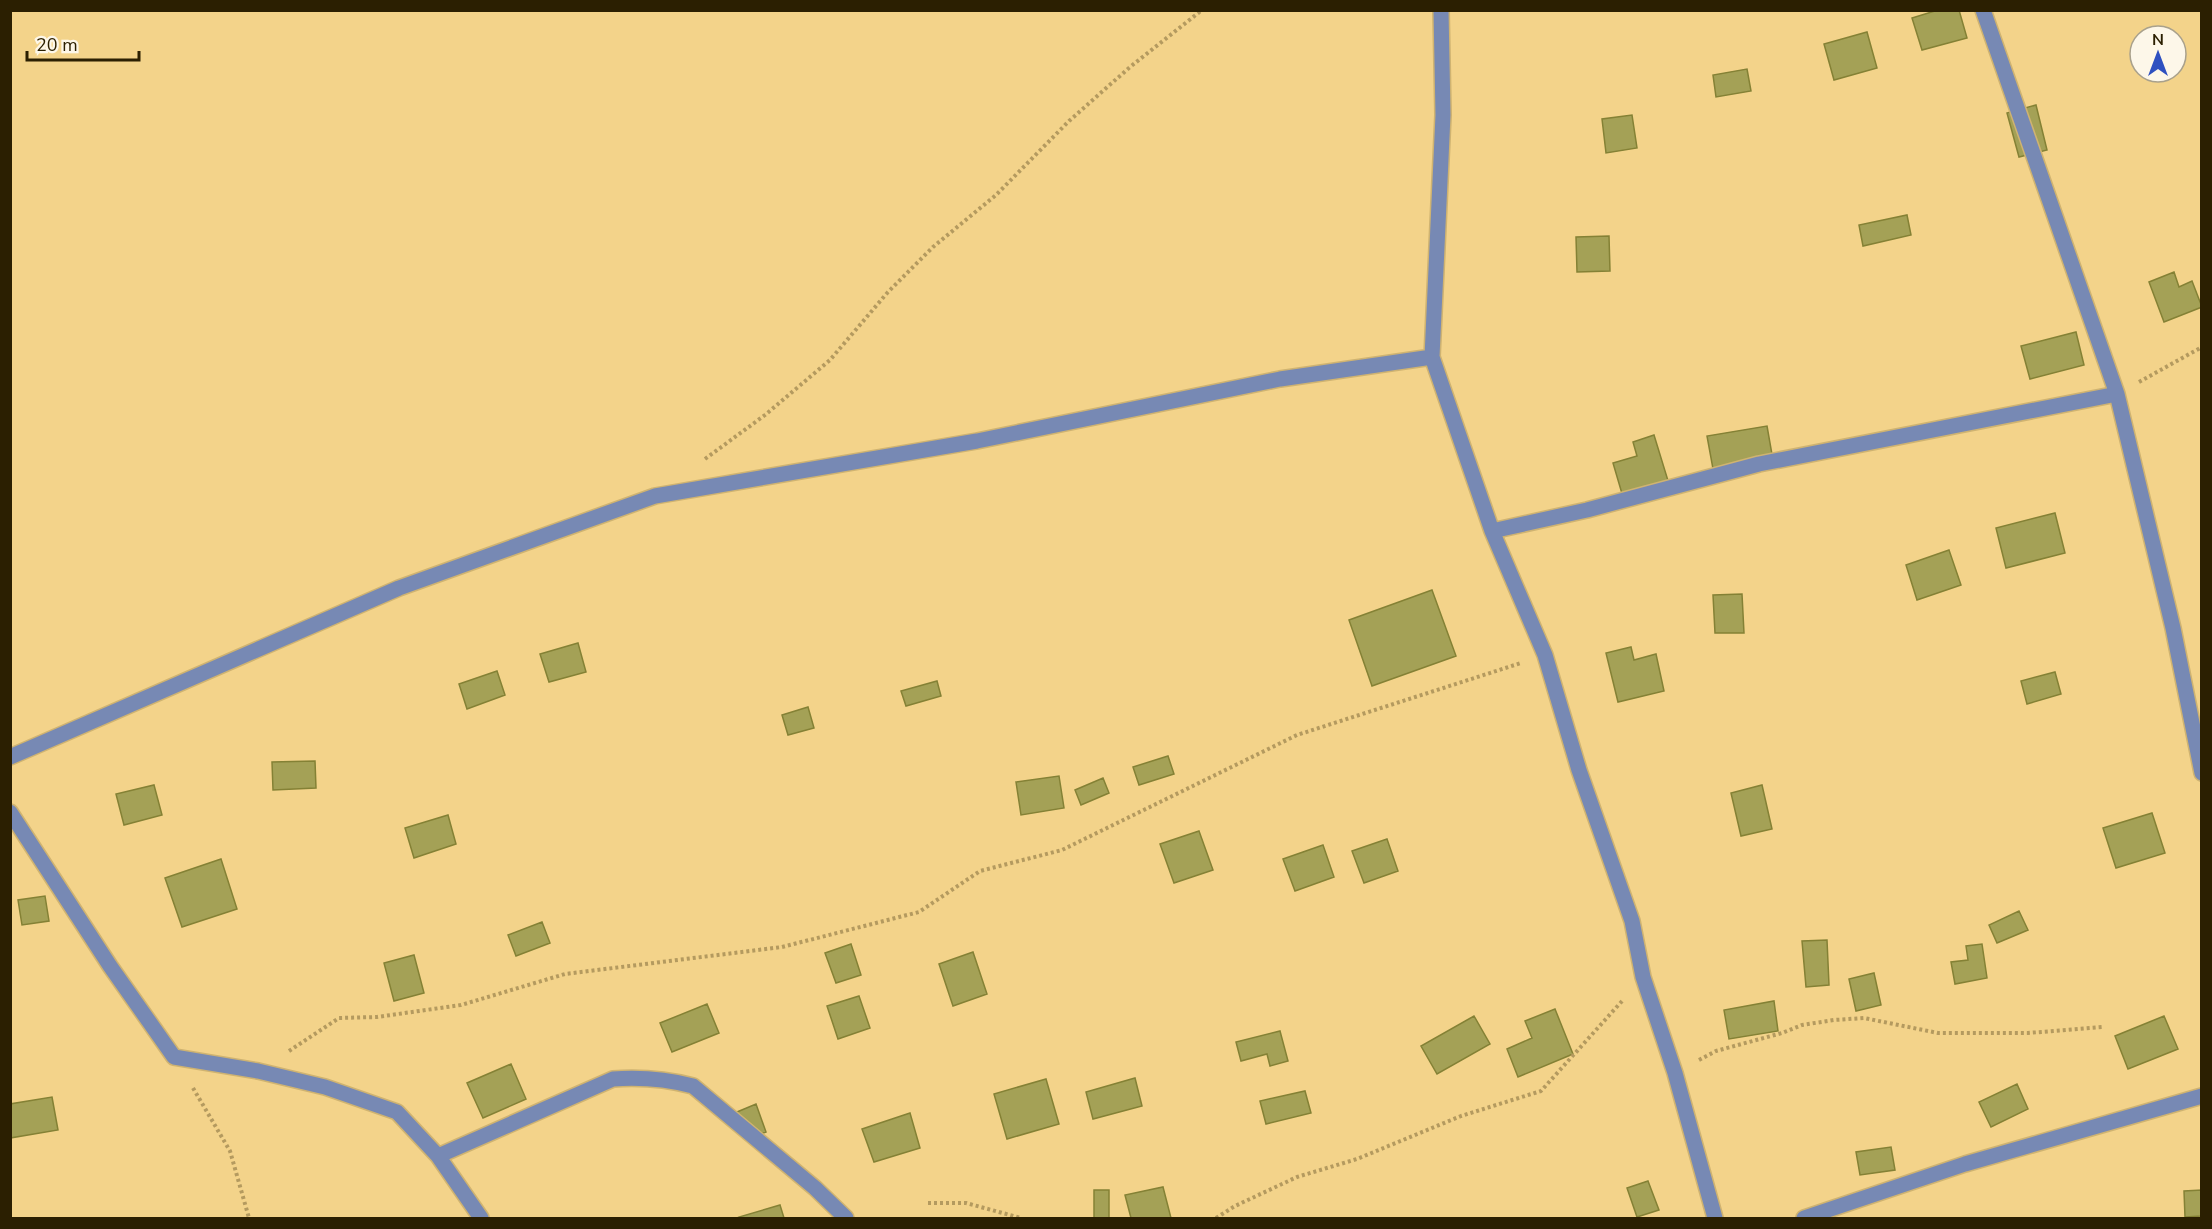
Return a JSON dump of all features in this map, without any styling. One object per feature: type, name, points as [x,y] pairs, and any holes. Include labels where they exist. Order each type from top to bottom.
[{"type":"street","points":[[1441,10],[1443,116],[1432,357],[1492,531],[1545,655],[1579,770],[1632,921],[1643,977],[1675,1073],[1715,1218]]},
{"type":"street","points":[[1983,10],[2117,394],[2173,628],[2202,773]]},
{"type":"street","points":[[10,757],[399,588],[654,496],[977,441],[1280,379],[1432,357]]},
{"type":"street","points":[[1492,531],[1587,510],[1760,464],[2117,394]]},
{"type":"street","points":[[10,812],[110,966],[174,1057],[258,1071],[326,1088],[397,1112],[438,1156],[480,1218]]},
{"type":"street","points":[[438,1156],[613,1079],[637,1077],[669,1079],[693,1086],[815,1188],[846,1218]]},
{"type":"street","points":[[1804,1218],[1965,1164],[2202,1096]]},
{"type":"path","points":[[700,462],[765,414],[830,360],[888,292],[933,247],[996,195],[1070,121],[1122,75],[1202,10]]},
{"type":"path","points":[[2117,394],[2202,347]]},
{"type":"path","points":[[258,1071],[339,1018],[377,1017],[461,1005],[565,974],[782,947],[919,912],[980,871],[1062,850],[1297,735],[1545,655]]},
{"type":"path","points":[[1216,1218],[1235,1206],[1297,1177],[1357,1159],[1461,1116],[1541,1091],[1643,977]]},
{"type":"path","points":[[1675,1073],[1716,1051],[1782,1033],[1802,1024],[1834,1020],[1864,1018],[1938,1033],[2028,1033],[2103,1027]]},
{"type":"path","points":[[174,1057],[230,1151],[249,1218]]},
{"type":"path","points":[[928,1203],[966,1203],[1021,1218]]},
{"type":"building","points":[[1938,10],[1959,10],[1967,38],[1922,50],[1912,18]]},
{"type":"building","points":[[1867,32],[1877,68],[1834,80],[1824,44]]},
{"type":"building","points":[[1747,69],[1751,91],[1716,97],[1713,75]]},
{"type":"building","points":[[2036,105],[2047,150],[2019,157],[2007,113]]},
{"type":"building","points":[[1632,115],[1637,148],[1606,153],[1602,119]]},
{"type":"building","points":[[1907,215],[1911,235],[1863,246],[1859,225]]},
{"type":"building","points":[[1609,236],[1610,271],[1577,272],[1576,237]]},
{"type":"building","points":[[2174,272],[2179,287],[2192,281],[2202,307],[2164,322],[2149,282]]},
{"type":"building","points":[[2076,332],[2084,365],[2030,379],[2021,346]]},
{"type":"building","points":[[1767,426],[1773,460],[1713,469],[1707,436]]},
{"type":"building","points":[[1654,435],[1669,484],[1623,497],[1613,463],[1637,456],[1633,442]]},
{"type":"building","points":[[2055,513],[2065,553],[2006,568],[1996,528]]},
{"type":"building","points":[[1949,550],[1961,585],[1917,600],[1906,565]]},
{"type":"building","points":[[1432,590],[1456,656],[1372,686],[1349,620]]},
{"type":"building","points":[[1742,594],[1744,633],[1715,633],[1713,595]]},
{"type":"building","points":[[578,643],[586,672],[549,682],[540,654]]},
{"type":"building","points":[[1631,647],[1634,660],[1656,654],[1664,691],[1618,702],[1606,653]]},
{"type":"building","points":[[497,671],[505,695],[467,709],[459,684]]},
{"type":"building","points":[[2055,672],[2061,694],[2027,704],[2021,681]]},
{"type":"building","points":[[937,681],[941,696],[906,706],[901,691]]},
{"type":"building","points":[[808,707],[814,728],[788,735],[782,715]]},
{"type":"building","points":[[1168,756],[1174,774],[1139,785],[1133,767]]},
{"type":"building","points":[[315,761],[316,788],[273,790],[272,762]]},
{"type":"building","points":[[1059,776],[1064,808],[1021,815],[1016,782]]},
{"type":"building","points":[[1103,778],[1109,793],[1081,805],[1075,790]]},
{"type":"building","points":[[154,785],[162,815],[124,825],[116,794]]},
{"type":"building","points":[[1762,785],[1772,829],[1741,836],[1731,793]]},
{"type":"building","points":[[2152,813],[2165,853],[2116,868],[2103,828]]},
{"type":"building","points":[[448,815],[456,844],[414,858],[405,828]]},
{"type":"building","points":[[1199,831],[1213,870],[1174,883],[1160,844]]},
{"type":"building","points":[[1387,839],[1398,871],[1364,883],[1352,851]]},
{"type":"building","points":[[1323,845],[1334,877],[1295,891],[1283,859]]},
{"type":"building","points":[[221,859],[237,909],[182,927],[165,878]]},
{"type":"building","points":[[45,896],[49,921],[22,925],[18,900]]},
{"type":"building","points":[[2019,911],[2028,930],[1997,943],[1989,925]]},
{"type":"building","points":[[542,922],[550,943],[516,956],[508,935]]},
{"type":"building","points":[[1827,940],[1829,985],[1806,987],[1802,941]]},
{"type":"building","points":[[851,944],[861,975],[836,983],[825,953]]},
{"type":"building","points":[[1982,944],[1987,978],[1955,984],[1951,962],[1968,960],[1966,946]]},
{"type":"building","points":[[973,952],[987,994],[953,1006],[939,964]]},
{"type":"building","points":[[414,955],[424,993],[394,1001],[384,963]]},
{"type":"building","points":[[1874,973],[1881,1005],[1856,1011],[1849,979]]},
{"type":"building","points":[[859,996],[870,1028],[838,1039],[827,1006]]},
{"type":"building","points":[[1774,1001],[1778,1031],[1729,1039],[1724,1010]]},
{"type":"building","points":[[707,1004],[719,1033],[672,1052],[660,1023]]},
{"type":"building","points":[[1555,1009],[1573,1054],[1518,1077],[1507,1049],[1532,1038],[1525,1021]]},
{"type":"building","points":[[1474,1016],[1490,1044],[1437,1074],[1421,1046]]},
{"type":"building","points":[[2164,1016],[2178,1049],[2128,1069],[2115,1036]]},
{"type":"building","points":[[1280,1031],[1288,1061],[1270,1066],[1267,1054],[1241,1061],[1236,1042]]},
{"type":"building","points":[[511,1064],[526,1099],[483,1118],[467,1083]]},
{"type":"building","points":[[1135,1078],[1142,1106],[1093,1119],[1086,1092]]},
{"type":"building","points":[[1046,1079],[1059,1124],[1007,1139],[994,1094]]},
{"type":"building","points":[[2017,1084],[2028,1109],[1991,1127],[1979,1102]]},
{"type":"building","points":[[1305,1091],[1311,1113],[1266,1124],[1260,1101]]},
{"type":"building","points":[[52,1097],[58,1130],[10,1138],[10,1104]]},
{"type":"building","points":[[756,1104],[766,1132],[747,1139],[737,1112]]},
{"type":"building","points":[[910,1113],[920,1148],[874,1162],[862,1129]]},
{"type":"building","points":[[1891,1147],[1895,1170],[1860,1175],[1856,1152]]},
{"type":"building","points":[[1648,1181],[1659,1210],[1637,1217],[1627,1188]]},
{"type":"building","points":[[1163,1187],[1171,1218],[1131,1218],[1125,1195]]},
{"type":"building","points":[[1094,1190],[1109,1190],[1109,1218],[1094,1218]]},
{"type":"building","points":[[2202,1190],[2202,1216],[2185,1217],[2184,1191]]},
{"type":"building","points":[[780,1205],[784,1218],[739,1217]]}]
